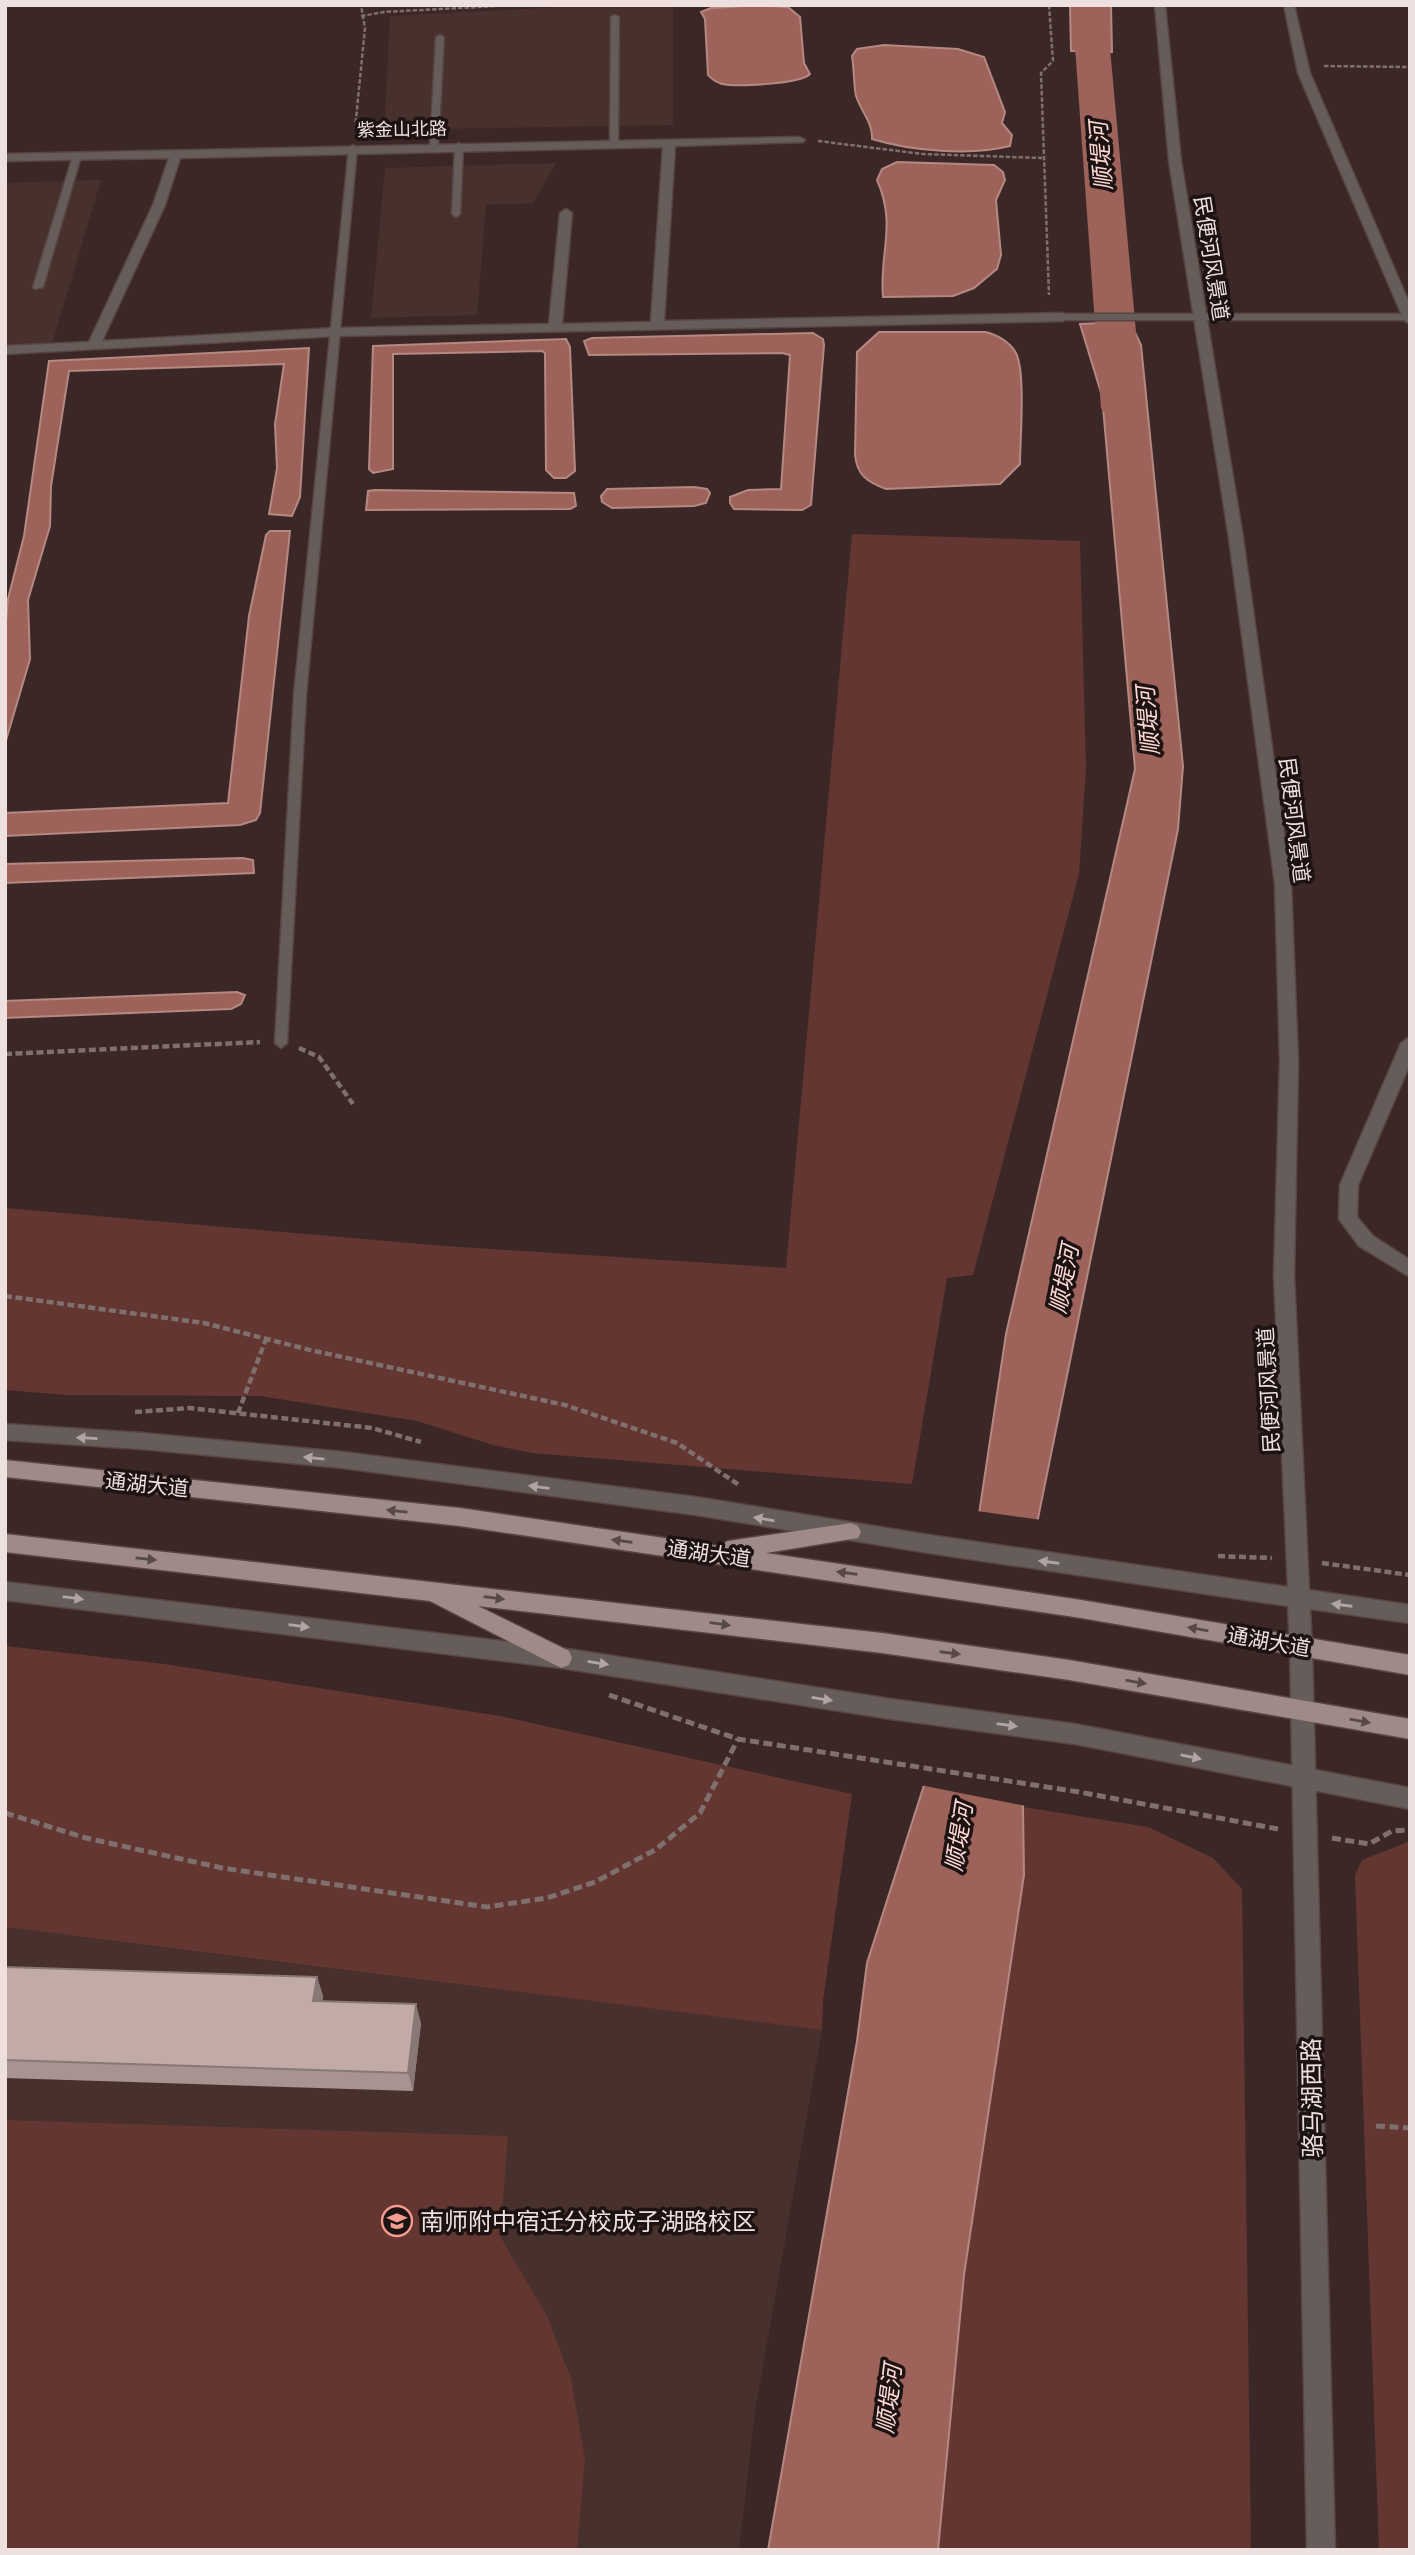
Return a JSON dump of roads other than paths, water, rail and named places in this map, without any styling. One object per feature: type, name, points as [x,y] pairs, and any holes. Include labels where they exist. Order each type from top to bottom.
[{"type":"main road","name":"通湖大道","points":[[5,1468],[460,1517],[915,1583],[1410,1665]]},
{"type":"main road","points":[[706,1553],[851,1532]]},
{"type":"main road","points":[[5,1543],[882,1643],[1069,1670],[1410,1729]]},
{"type":"main road","points":[[425,1590],[561,1658]]},
{"type":"street","name":"民便河风景道","points":[[1160,5],[1192,316],[1236,538],[1283,884],[1289,1060],[1284,1276],[1301,1647]]},
{"type":"street","points":[[1289,5],[1302,65],[1409,318]]},
{"type":"street","name":"紫金山北路","points":[[5,158],[799,139]]},
{"type":"street","points":[[657,324],[669,142]]},
{"type":"street","points":[[94,345],[159,205],[176,153]]},
{"type":"street","points":[[555,326],[566,213]]},
{"type":"street","points":[[5,350],[336,332],[1056,317]]},
{"type":"street","points":[[1410,1043],[1349,1185],[1348,1219],[1366,1241],[1410,1270]]},
{"type":"street","points":[[5,1432],[142,1441],[342,1460],[696,1506],[929,1545],[1410,1614]]},
{"type":"street","points":[[5,1591],[561,1658],[891,1709],[1075,1734],[1410,1799]]},
{"type":"street","name":"骆马湖西路","points":[[1301,1647],[1321,2550]]},
{"type":"lane","points":[[614,143],[615,17]]},
{"type":"lane","points":[[434,146],[440,37]]},
{"type":"lane","points":[[456,214],[459,146]]},
{"type":"lane","points":[[281,1043],[300,695],[353,148]]},
{"type":"lane","points":[[38,287],[77,156]]},
{"type":"lane","points":[[1056,317],[1409,318]]},
{"type":"water","points":[[760,5],[788,7],[800,17],[804,63],[810,74],[795,80],[768,84],[730,85],[714,81],[708,75],[705,19],[701,12],[711,8]]},
{"type":"water","points":[[1070,5],[1111,5],[1112,52],[1071,51]]},
{"type":"water","points":[[884,45],[958,49],[984,57],[1005,112],[1002,123],[1012,135],[1010,146],[977,151],[941,151],[905,147],[872,139],[869,122],[856,96],[852,56],[857,49]]},
{"type":"water","points":[[897,162],[994,165],[1003,172],[1005,180],[996,200],[1001,255],[997,269],[974,288],[953,296],[883,297],[887,225],[883,196],[877,180],[882,169]]},
{"type":"water","points":[[1127,322],[1141,345],[1183,766],[1178,829],[1032,1548],[1023,1807],[1024,1875],[964,2275],[938,2550],[768,2550],[857,2041],[867,1963],[951,1701],[1006,1334],[1135,769],[1102,396],[1080,324]]},
{"type":"water","points":[[879,332],[985,332],[1010,345],[1016,353],[1021,376],[1020,464],[1000,484],[886,489],[873,484],[861,473],[855,455],[857,352]]},
{"type":"water","points":[[813,333],[823,339],[824,345],[811,505],[802,510],[734,509],[730,503],[730,497],[748,490],[781,489],[790,355],[589,355],[584,341],[592,338]]},
{"type":"water","points":[[566,339],[570,347],[575,471],[566,478],[554,478],[546,470],[545,353],[542,351],[393,354],[393,469],[373,473],[369,469],[373,346]]},
{"type":"water","points":[[309,348],[300,497],[292,516],[269,514],[277,468],[275,424],[284,364],[69,371],[51,486],[50,526],[28,600],[30,659],[5,744],[5,633],[8,599],[24,536],[49,361]]},
{"type":"water","points":[[607,489],[707,489],[710,493],[706,503],[694,506],[612,508],[602,502],[601,496]]},
{"type":"water","points":[[368,491],[574,493],[576,506],[570,509],[366,510]]},
{"type":"water","points":[[270,531],[290,531],[260,813],[256,820],[240,825],[5,836],[5,813],[228,803],[249,616],[266,535]]},
{"type":"water","points":[[243,858],[253,860],[254,873],[5,883],[5,864]]},
{"type":"water","points":[[237,992],[245,995],[241,1004],[231,1009],[5,1018],[5,1001]]},
{"type":"waterway","name":"顺堤河","points":[[1089,5],[1122,408]]},
{"type":"place","name":"南师附中宿迁分校成子湖路校区","points":[[397,2221]]}]
